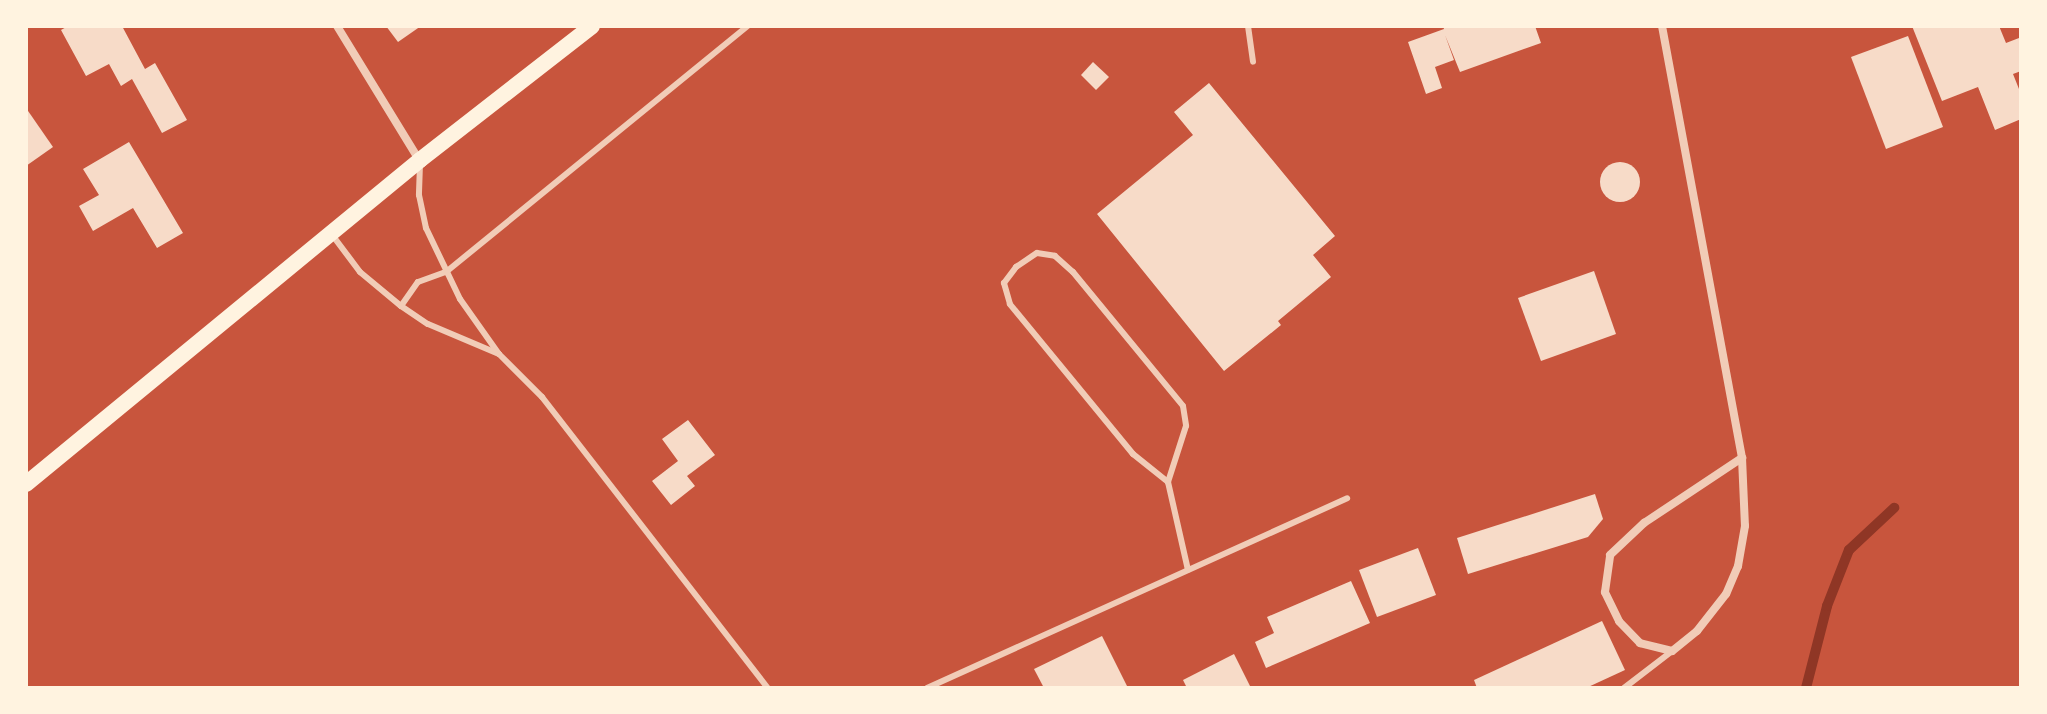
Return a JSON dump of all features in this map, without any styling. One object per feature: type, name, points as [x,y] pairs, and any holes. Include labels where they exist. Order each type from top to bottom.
[{"type":"main road","points":[[26,484],[420,160],[592,26]]},
{"type":"street","points":[[337,26],[420,160]]},
{"type":"street","points":[[1662,26],[1742,458],[1745,526],[1738,566],[1716,607],[1697,631],[1672,651],[1640,643],[1619,621],[1605,592],[1610,555],[1644,523],[1742,458]]},
{"type":"lane","points":[[401,306],[418,282],[446,272],[748,26]]},
{"type":"lane","points":[[1248,26],[1253,62]]},
{"type":"lane","points":[[420,160],[419,195],[426,228],[460,299],[499,354],[542,397],[768,688]]},
{"type":"lane","points":[[331,234],[360,272],[401,306],[438,329],[499,354]]},
{"type":"lane","points":[[1168,482],[1133,454],[1010,304],[1004,283],[1016,267],[1037,253],[1055,256],[1073,272],[1183,406],[1186,426],[1168,482],[1188,570]]},
{"type":"lane","points":[[927,688],[1347,498]]},
{"type":"lane","points":[[1624,688],[1672,651]]},
{"type":"building","points":[[68,26],[122,26],[145,69],[155,63],[187,120],[162,133],[132,79],[121,86],[109,64],[86,76],[61,30]]},
{"type":"building","points":[[386,26],[421,26],[398,42]]},
{"type":"building","points":[[1443,26],[1535,26],[1541,43],[1460,72],[1445,35],[1454,60],[1435,67],[1442,88],[1426,94],[1408,42],[1444,29]]},
{"type":"building","points":[[1912,26],[1999,26],[2006,43],[2019,38],[2021,71],[2013,74],[2021,94],[2021,119],[1995,130],[1978,87],[1942,101]]},
{"type":"building","points":[[1908,36],[1943,127],[1886,149],[1851,57]]},
{"type":"building","points":[[1093,62],[1109,77],[1096,90],[1081,75]]},
{"type":"building","points":[[1209,83],[1335,236],[1313,255],[1331,277],[1278,321],[1281,325],[1224,371],[1097,214],[1193,135],[1174,112]]},
{"type":"building","points":[[26,108],[53,147],[26,166]]},
{"type":"building","points":[[129,142],[183,233],[157,248],[133,208],[93,231],[79,206],[99,195],[83,169]]},
{"type":"building","points":[[1620,162],[1634,168],[1640,182],[1634,196],[1620,202],[1606,196],[1600,182],[1606,168]]},
{"type":"building","points":[[1594,271],[1616,334],[1541,361],[1518,298]]},
{"type":"building","points":[[688,420],[715,455],[687,476],[695,486],[671,505],[652,481],[678,461],[662,439]]},
{"type":"building","points":[[1595,494],[1603,519],[1588,537],[1468,574],[1457,538]]},
{"type":"building","points":[[1418,548],[1436,595],[1377,617],[1359,570]]},
{"type":"building","points":[[1351,581],[1370,623],[1266,668],[1255,642],[1274,633],[1267,617]]},
{"type":"building","points":[[1602,621],[1625,670],[1586,688],[1477,688],[1474,680]]},
{"type":"building","points":[[1102,636],[1128,688],[1044,688],[1034,669]]},
{"type":"building","points":[[1234,654],[1251,688],[1187,688],[1183,680]]},
{"type":"waterway","points":[[1806,688],[1827,606],[1849,550],[1894,508]]}]
